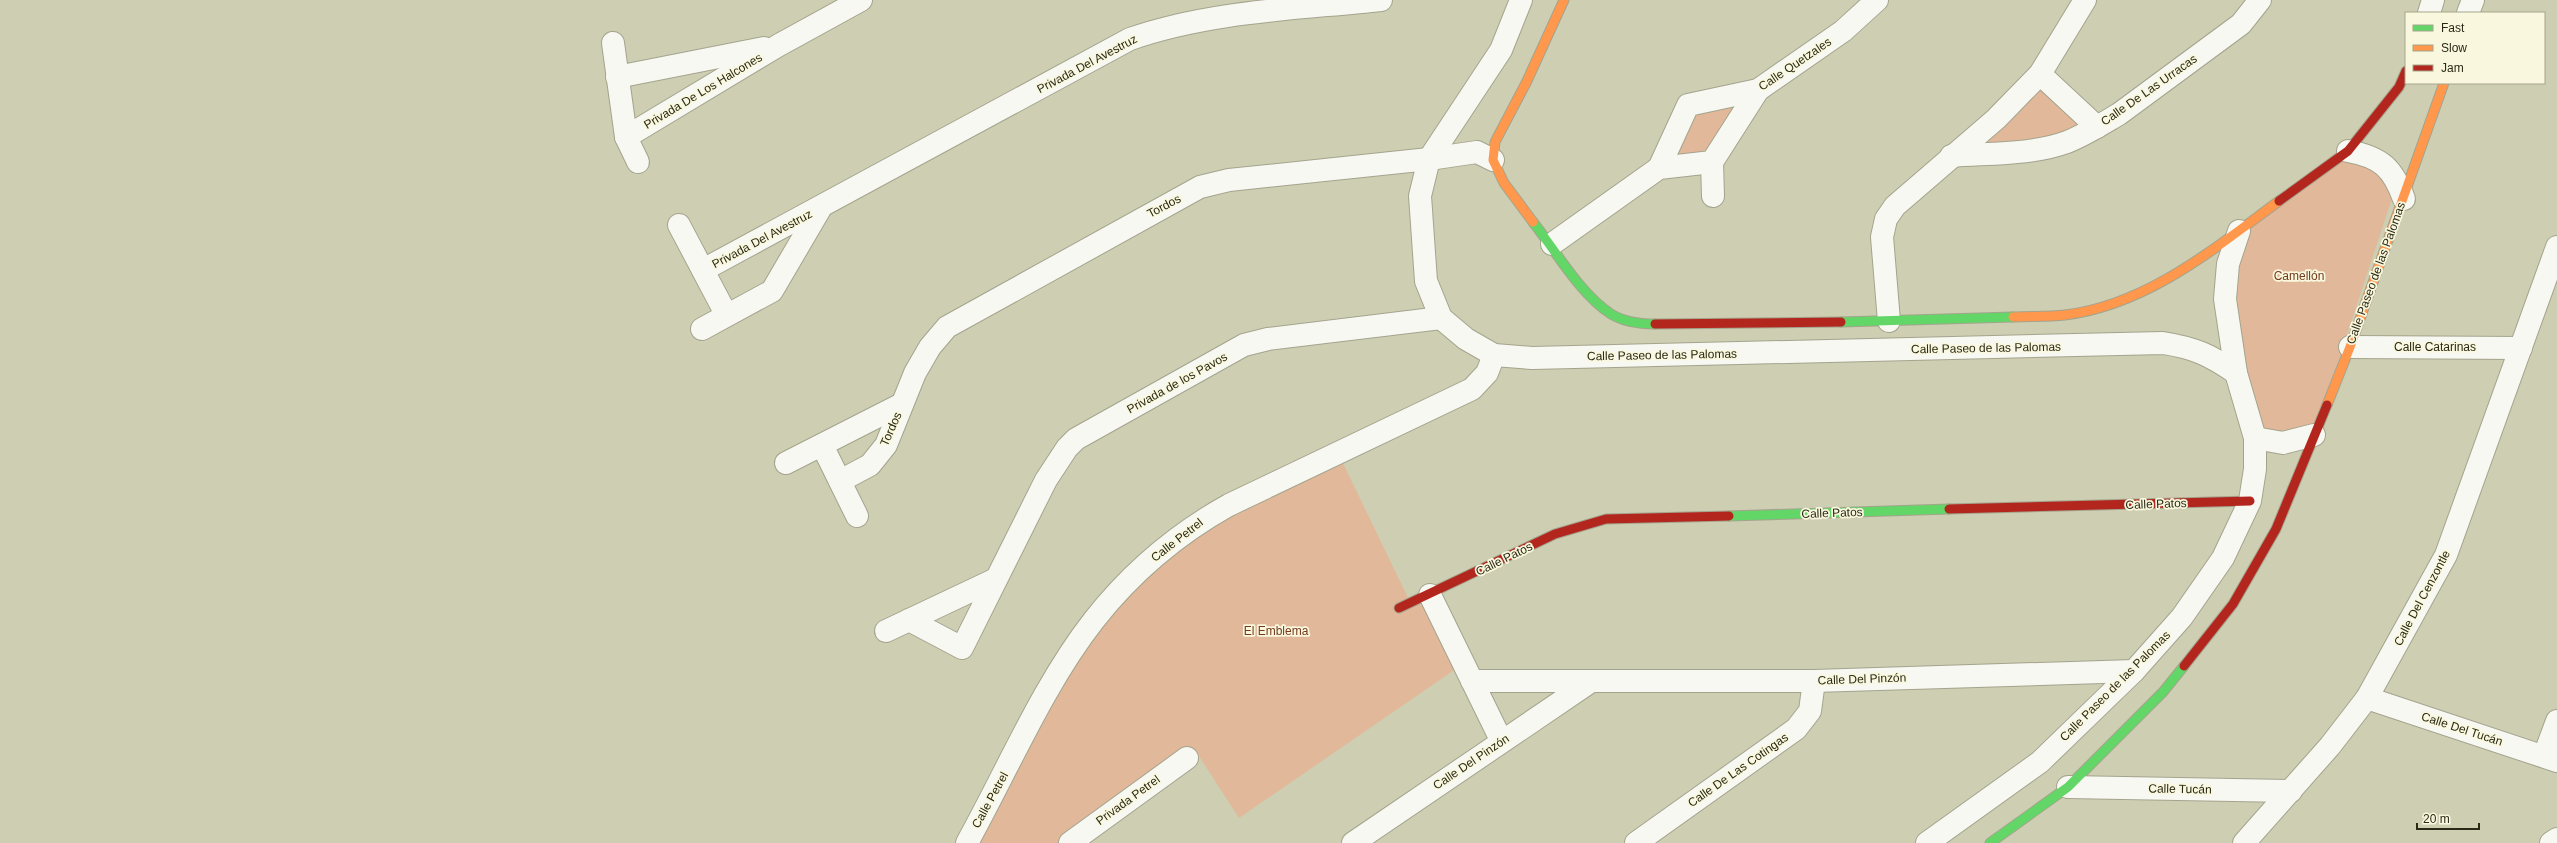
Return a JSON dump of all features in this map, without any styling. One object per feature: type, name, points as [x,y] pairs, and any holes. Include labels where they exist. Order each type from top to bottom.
[{"type":"street","name":"Privada De Los Halcones","points":[[626,137],[779,45],[861,0]]},
{"type":"street","name":"Privada Del Avestruz","points":[[703,270],[1130,39],[1167,26],[1200,20],[1381,0]]},
{"type":"street","name":"Calle Paseo de las Palomas","points":[[1521,0],[1501,50],[1429,159],[1420,196],[1426,281],[1441,318],[1466,339],[1494,355],[1532,358],[2163,343],[2189,347],[2211,355],[2236,373]]},
{"type":"street","points":[[1564,0],[1527,81],[1495,142],[1493,160],[1504,183],[1552,244],[1587,293],[1611,314],[1638,324],[1889,321],[2065,315],[2103,306],[2143,292],[2170,277],[2239,231],[2348,151],[2399,87],[2405,73]]},
{"type":"street","name":"Calle Quetzales","points":[[1659,168],[1688,105],[1758,90],[1843,31],[1877,0]]},
{"type":"street","points":[[1889,321],[1882,237],[1886,219],[1895,206],[1951,156],[1996,119],[2040,74],[2085,0]]},
{"type":"street","name":"Calle De Las Urracas","points":[[1951,156],[2038,149],[2067,142],[2097,127],[2119,114],[2241,24],[2260,0]]},
{"type":"street","points":[[2429,12],[2433,0]]},
{"type":"street","points":[[2468,12],[2473,0]]},
{"type":"street","name":"Privada De Los Halcones","points":[[613,43],[626,137],[638,162]]},
{"type":"street","name":"Privada De Los Halcones","points":[[618,77],[779,45]]},
{"type":"street","points":[[2040,74],[2097,127]]},
{"type":"street","points":[[2404,199],[2444,84]]},
{"type":"street","points":[[1713,196],[1712,162],[1758,90]]},
{"type":"street","name":"Calle Paseo de las Palomas","points":[[1990,843],[2068,787],[2163,692],[2232,604],[2276,529],[2350,347],[2404,199],[2398,180],[2385,165],[2368,155],[2348,151]]},
{"type":"street","name":"Tordos","points":[[840,481],[870,466],[886,445],[902,404],[927,353],[947,327],[1200,187],[1229,180],[1429,159],[1477,152],[1493,160]]},
{"type":"street","points":[[1552,244],[1659,168],[1712,162]]},
{"type":"street","name":"Privada Del Avestruz","points":[[702,329],[726,314],[772,291],[820,208]]},
{"type":"street","name":"Privada Del Avestruz","points":[[679,225],[726,314]]},
{"type":"street","name":"Calle Paseo de las Palomas","points":[[1927,843],[2040,762],[2134,671],[2182,617],[2219,564],[2250,501],[2254,469],[2255,438],[2236,373],[2225,299],[2228,264],[2239,231]]},
{"type":"street","name":"Calle Del Cenzontle","points":[[2244,843],[2330,746],[2367,698],[2446,555],[2557,247]]},
{"type":"street","name":"Privada de los Pavos","points":[[909,620],[962,648],[1049,475],[1067,448],[1076,439],[1244,345],[1268,339],[1441,318]]},
{"type":"street","name":"Calle Catarinas","points":[[2350,347],[2521,348]]},
{"type":"street","name":"Calle Petrel","points":[[967,843],[1050,688],[1094,620],[1134,576],[1165,547],[1203,520],[1229,504],[1472,389],[1487,373],[1494,355]]},
{"type":"street","name":"Tordos","points":[[786,463],[902,404]]},
{"type":"street","points":[[2255,438],[2283,444],[2314,435]]},
{"type":"street","points":[[822,445],[857,516]]},
{"type":"street","name":"Calle Patos","points":[[1399,608],[1430,595],[1555,534],[1606,519],[2250,501]]},
{"type":"street","points":[[886,631],[996,579]]},
{"type":"street","points":[[1430,595],[1501,740]]},
{"type":"street","name":"Calle Del Pinzón","points":[[1472,681],[1814,681],[2134,671]]},
{"type":"street","name":"Calle De Las Cotingas","points":[[1636,843],[1796,729],[1810,711],[1814,681]]},
{"type":"street","name":"Calle Del Pinzón","points":[[1353,843],[1501,740],[1590,682]]},
{"type":"street","name":"Calle Del Tucán","points":[[2367,698],[2551,758]]},
{"type":"street","points":[[2551,758],[2557,721]]},
{"type":"street","name":"Privada Petrel","points":[[1070,843],[1187,758]]},
{"type":"street","name":"Calle Tucán","points":[[2068,787],[2291,791]]},
{"type":"street","points":[[2551,843],[2557,839]]},
{"type":"green space","points":[[2040,74],[2097,127],[1951,156]]},
{"type":"green space","points":[[1758,90],[1712,162],[1659,168],[1688,105]]},
{"type":"green space","name":"Camellón","points":[[2348,151],[2398,180],[2314,435],[2255,438],[2228,331],[2239,231]]},
{"type":"green space","name":"El Emblema","points":[[1338,453],[1410,602],[1430,595],[1463,664],[1239,818],[1195,750],[1187,758],[1070,843],[967,843],[1050,688],[1165,547]]},
{"type":"traffic: fast","points":[[1533,222],[1578,283],[1600,305],[1611,314],[1621,319],[1638,323],[1655,324]]},
{"type":"traffic: fast","points":[[1841,322],[2013,317]]},
{"type":"traffic: fast","points":[[1729,516],[1949,509]]},
{"type":"traffic: fast","points":[[1990,843],[2068,787],[2163,692],[2184,666]]},
{"type":"traffic: slow","points":[[1533,222],[1504,183],[1493,160],[1495,142],[1527,81],[1564,0]]},
{"type":"traffic: slow","points":[[2327,405],[2350,347],[2444,84]]},
{"type":"traffic: slow","points":[[2013,317],[2065,315],[2095,309],[2124,300],[2179,272],[2279,201]]},
{"type":"traffic: jam","points":[[2279,201],[2348,151],[2399,87],[2405,73]]},
{"type":"traffic: jam","points":[[1655,324],[1841,322]]},
{"type":"traffic: jam","points":[[2184,666],[2233,604],[2276,529],[2327,405]]},
{"type":"traffic: jam","points":[[1949,509],[2250,501]]},
{"type":"traffic: jam","points":[[1399,608],[1555,534],[1606,519],[1729,516]]}]
